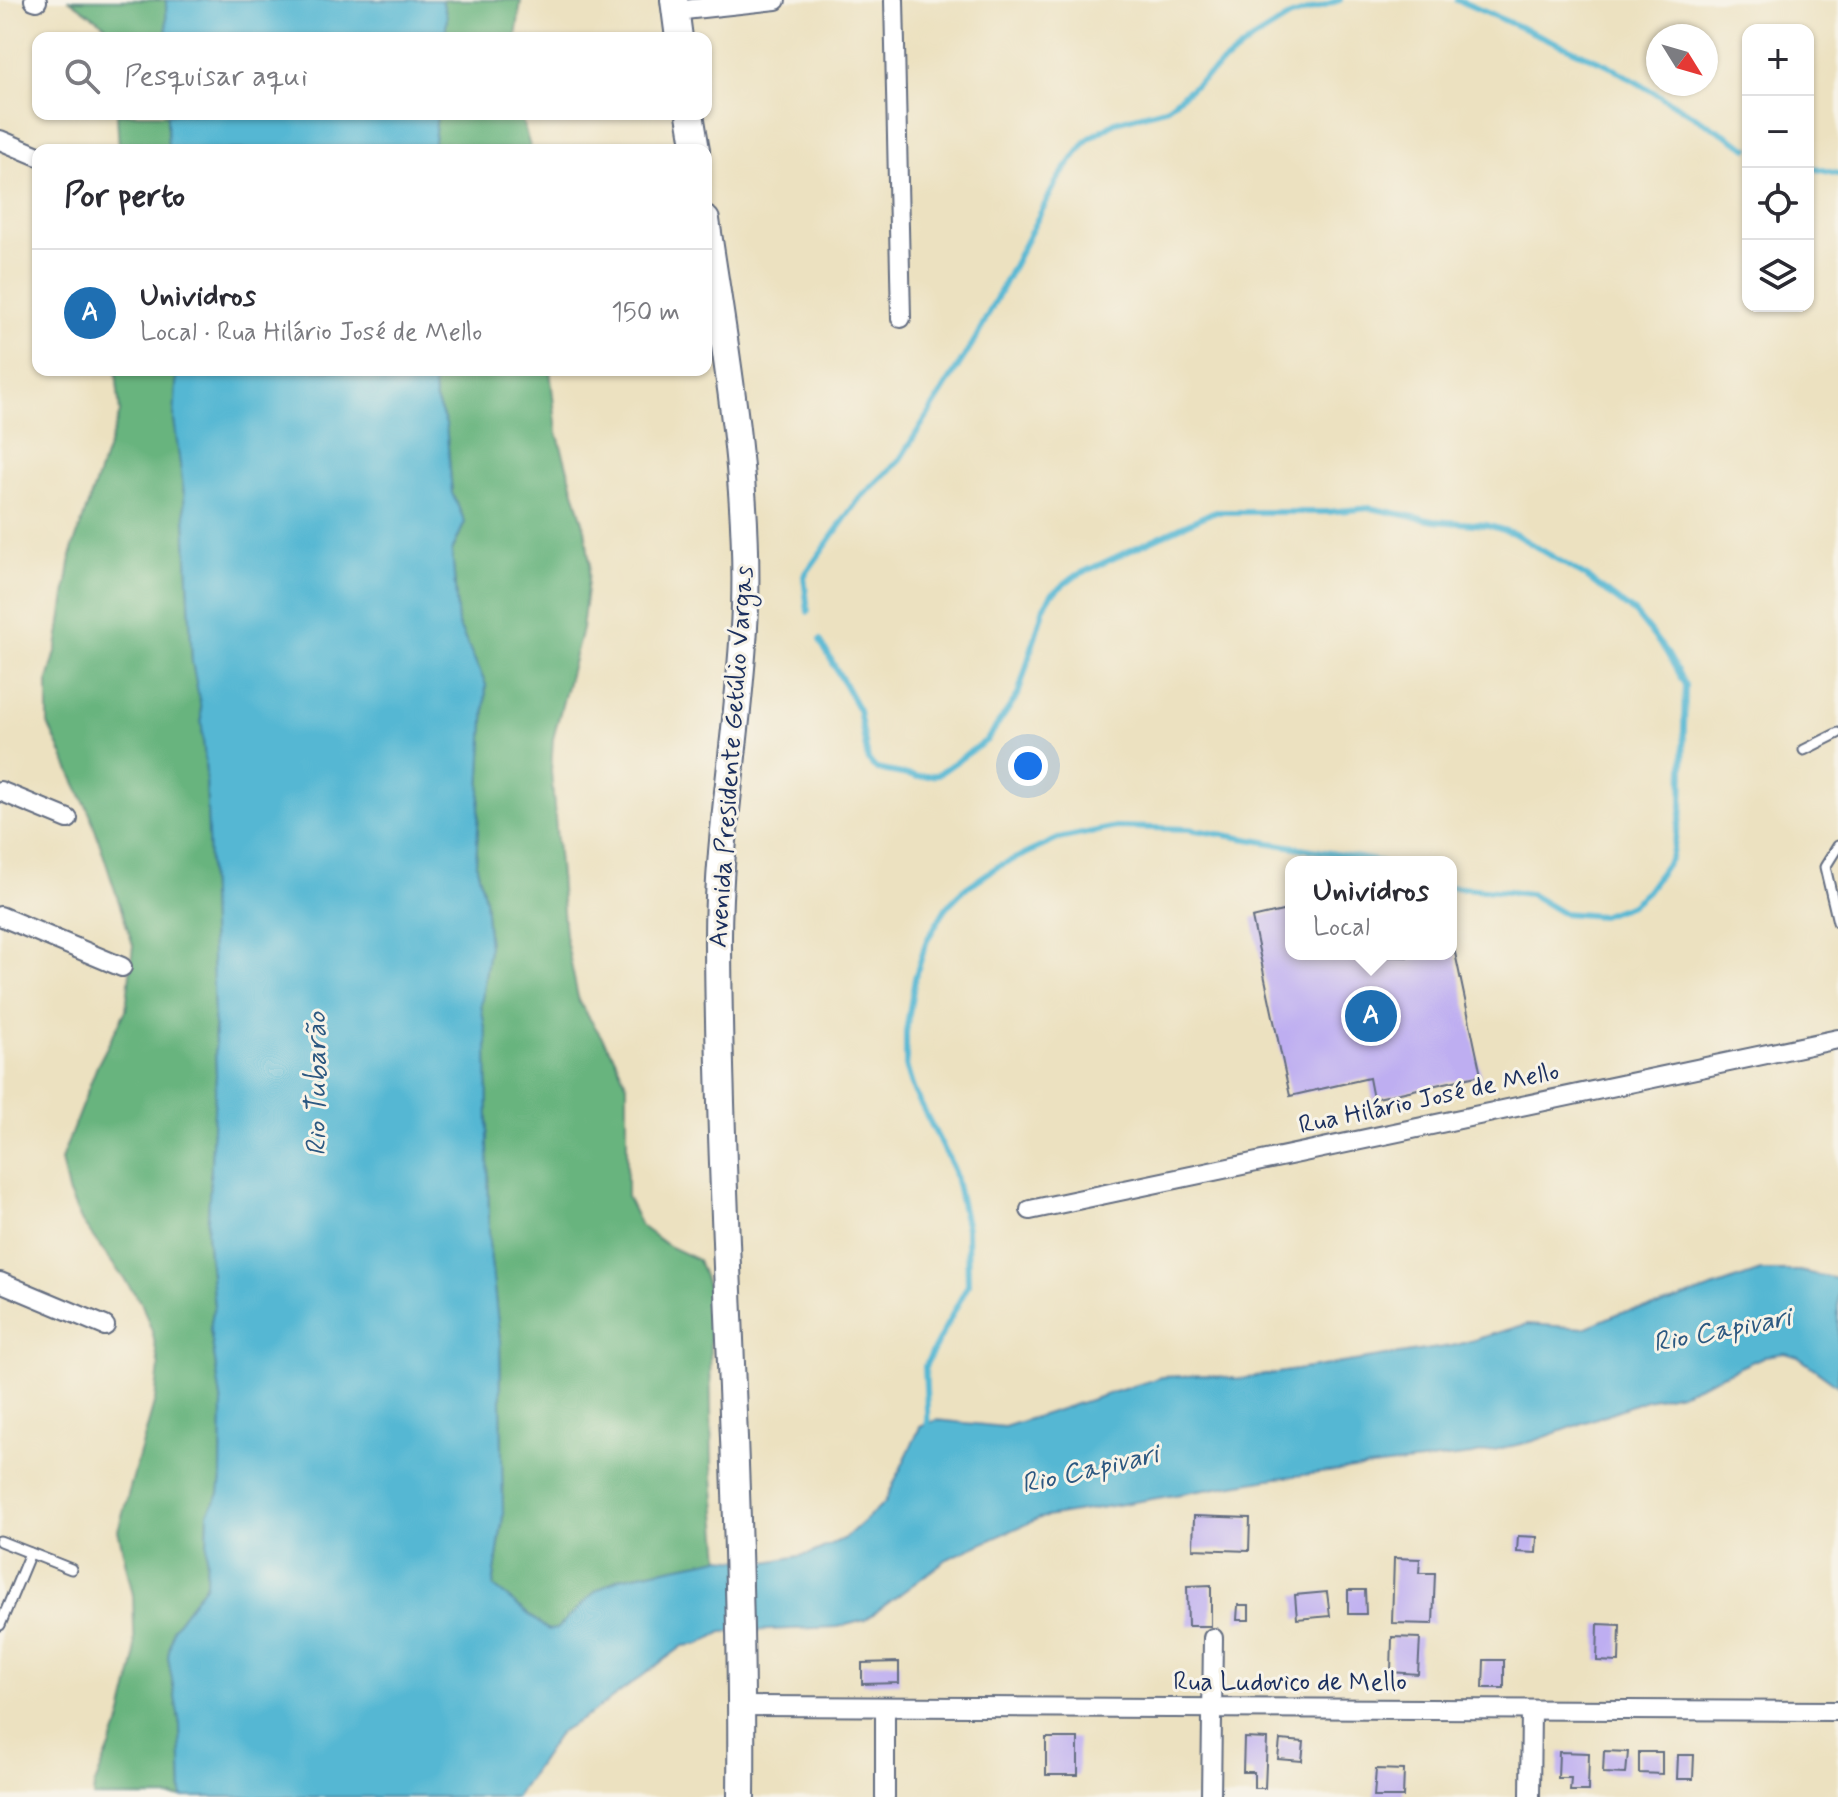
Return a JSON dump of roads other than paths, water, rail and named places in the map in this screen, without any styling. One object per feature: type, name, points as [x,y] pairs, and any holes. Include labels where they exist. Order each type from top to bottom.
[{"type":"main road","points":[[674,5],[678,32]]},
{"type":"main road","points":[[691,120],[695,144]]},
{"type":"main road","name":"Avenida Presidente Getúlio Vargas","points":[[712,262],[737,436],[745,558],[745,611],[724,810],[718,947],[739,1537],[741,1797]]},
{"type":"street","points":[[674,5],[776,0]]},
{"type":"street","points":[[894,0],[901,318]]},
{"type":"street","points":[[0,140],[32,153]]},
{"type":"street","points":[[0,791],[68,819]]},
{"type":"street","points":[[0,916],[122,967]]},
{"type":"street","name":"Rua Hilário José de Mello","points":[[1030,1210],[1838,1039]]},
{"type":"street","points":[[0,1282],[105,1326]]},
{"type":"street","points":[[1211,1797],[1213,1638]]},
{"type":"street","name":"Rua Ludovico de Mello","points":[[742,1706],[1838,1711]]},
{"type":"street","points":[[885,1707],[885,1797]]},
{"type":"street","points":[[1530,1797],[1531,1710]]},
{"type":"lane","points":[[1804,750],[1838,733]]},
{"type":"lane","points":[[1838,846],[1825,867],[1838,922]]},
{"type":"lane","points":[[0,1541],[71,1569]]},
{"type":"lane","points":[[0,1625],[30,1553]]},
{"type":"water","points":[[166,0],[442,0],[447,17],[446,32],[167,32]]},
{"type":"water","points":[[167,120],[436,120],[434,144],[168,144]]},
{"type":"water","points":[[177,376],[433,376],[435,398],[446,424],[452,493],[465,522],[452,551],[458,624],[486,685],[476,863],[485,899],[489,949],[481,1005],[487,1040],[489,1243],[500,1341],[503,1516],[493,1586],[548,1630],[557,1629],[596,1591],[620,1578],[720,1558],[767,1562],[810,1554],[845,1538],[885,1502],[920,1427],[936,1420],[1004,1427],[1162,1377],[1206,1375],[1239,1379],[1457,1345],[1527,1324],[1584,1328],[1622,1312],[1660,1306],[1761,1271],[1799,1271],[1838,1279],[1838,1386],[1798,1357],[1785,1353],[1765,1356],[1681,1393],[1646,1400],[1534,1441],[1472,1455],[1269,1479],[1040,1518],[947,1559],[865,1620],[838,1627],[722,1632],[700,1644],[683,1646],[592,1713],[560,1732],[516,1797],[182,1797],[180,1725],[168,1657],[173,1628],[206,1584],[208,1513],[219,1494],[221,1478],[222,1405],[210,1329],[214,1306],[207,1233],[216,1075],[206,773],[200,703],[192,662],[184,494],[174,419]]},
{"type":"waterway","points":[[808,612],[804,576],[858,500],[899,461],[976,338],[1058,179],[1087,140],[1115,122],[1165,109],[1252,40],[1289,17],[1340,0]]},
{"type":"waterway","points":[[1457,0],[1606,64],[1742,144]]},
{"type":"waterway","points":[[1812,168],[1838,174]]},
{"type":"waterway","points":[[820,640],[859,710],[868,760],[876,769],[918,777],[937,775],[987,740],[1018,695],[1044,607],[1052,594],[1073,577],[1213,512],[1327,512],[1370,508],[1434,521],[1487,525],[1513,533],[1585,576],[1635,613],[1667,653],[1685,685],[1682,809],[1671,858],[1647,891],[1631,905],[1601,916],[1562,913],[1530,894],[1457,888]]},
{"type":"waterway","points":[[928,1432],[925,1366],[968,1285],[967,1229],[953,1167],[913,1089],[906,1066],[906,1032],[915,978],[927,940],[946,908],[963,890],[997,867],[1058,839],[1116,827],[1189,829],[1347,856]]},
{"type":"place","name":"Unividros","points":[[1371,1016]]},
{"type":"water label","name":"Rio Tubarão","points":[[317,1084]]},
{"type":"water label","name":"Rio Capivari","points":[[1722,1331]]},
{"type":"water label","name":"Rio Capivari","points":[[1090,1470]]}]
